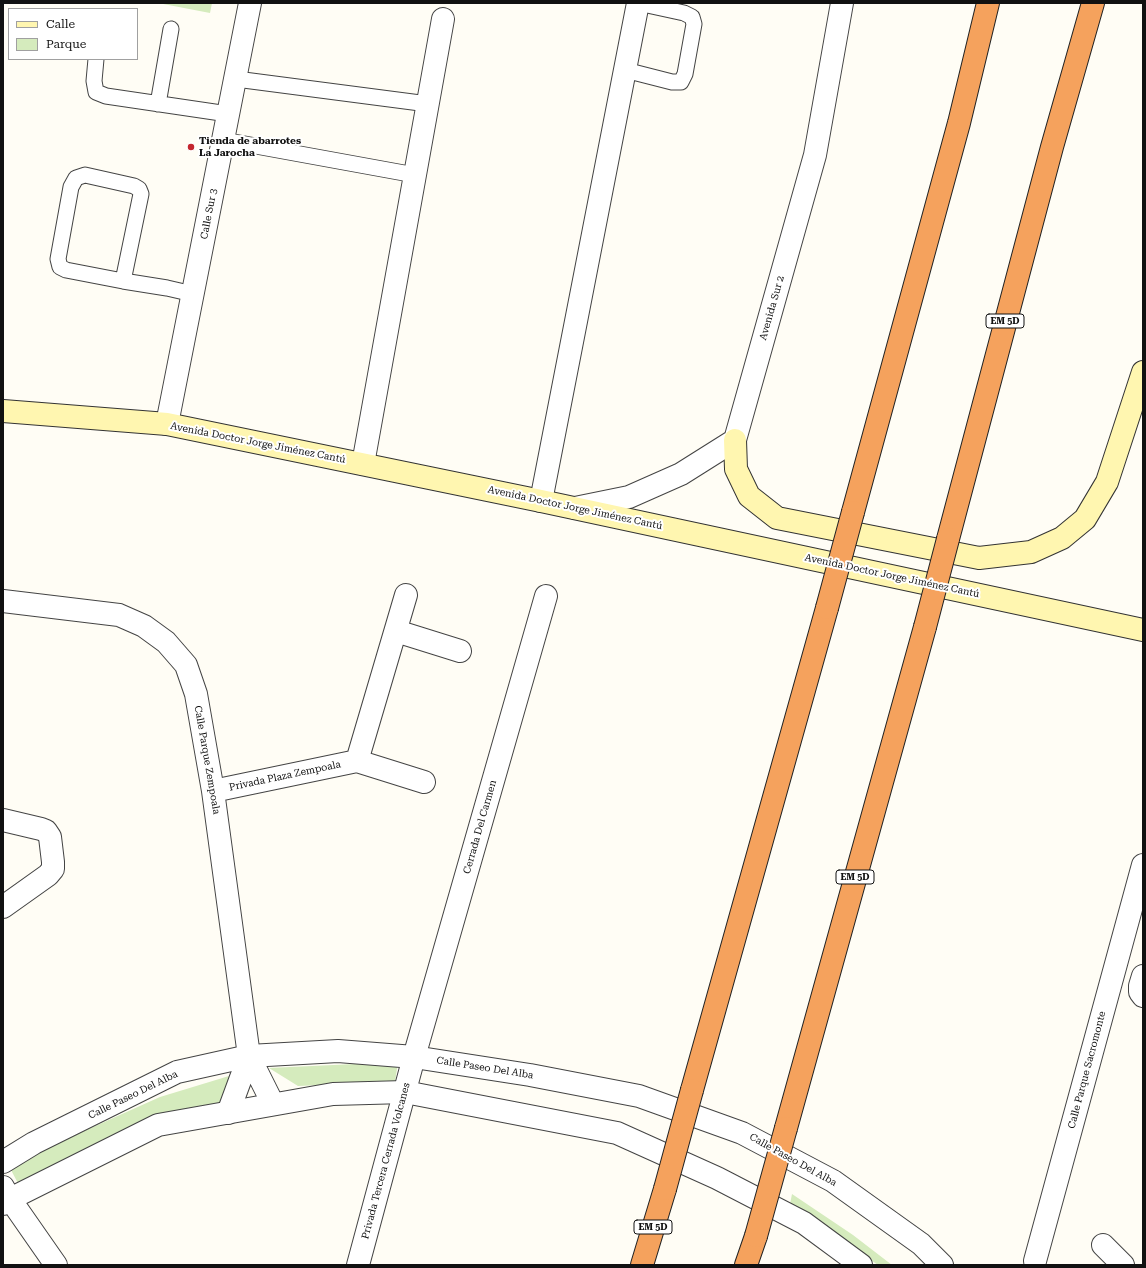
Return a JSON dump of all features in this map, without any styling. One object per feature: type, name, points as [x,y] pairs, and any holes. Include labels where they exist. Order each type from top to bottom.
[{"type":"highway","name":"EM 5D","points":[[642,1265],[665,1189],[827,608],[959,123],[988,3]]},
{"type":"highway","name":"EM 5D","points":[[746,1265],[756,1236],[925,627],[1052,147],[1093,3]]},
{"type":"main road","points":[[735,440],[736,469],[749,496],[777,518],[979,558],[1032,552],[1062,538],[1085,519],[1107,482],[1143,372]]},
{"type":"main road","name":"Avenida Doctor Jorge Jiménez Cantú","points":[[3,411],[167,424],[541,501],[1143,630]]},
{"type":"street","name":"Calle Sur 3","points":[[167,424],[250,3]]},
{"type":"street","points":[[541,501],[638,3]]},
{"type":"street","name":"Avenida Sur 2","points":[[735,440],[815,154],[842,3]]},
{"type":"street","points":[[363,464],[443,19]]},
{"type":"street","points":[[574,508],[629,497],[681,474],[735,440]]},
{"type":"street","points":[[357,761],[406,595]]},
{"type":"street","name":"Cerrada Del Carmen","points":[[414,1057],[546,596]]},
{"type":"street","name":"Calle Parque Zempoala","points":[[3,601],[119,614],[144,626],[166,642],[186,665],[196,694],[213,791],[249,1056],[273,1104]]},
{"type":"street","points":[[396,631],[460,651]]},
{"type":"street","name":"Privada Plaza Zempoala","points":[[213,791],[357,761],[424,782]]},
{"type":"street","points":[[3,820],[46,831],[50,837],[53,862],[53,869],[48,875],[3,907]]},
{"type":"street","name":"Calle Parque Sacromonte","points":[[1035,1261],[1142,880]]},
{"type":"street","points":[[1143,976],[1140,986],[1140,992],[1143,996]]},
{"type":"street","name":"Calle Paseo Del Alba","points":[[3,1162],[34,1142],[178,1072],[249,1056],[338,1051],[414,1057],[530,1075],[639,1096],[742,1133],[833,1180],[921,1244],[942,1265]]},
{"type":"street","name":"Calle Parque Zempoala","points":[[228,1113],[249,1056]]},
{"type":"street","name":"Privada Tercera Cerrada Volcanes","points":[[358,1265],[414,1057]]},
{"type":"street","points":[[56,1265],[5,1197],[158,1125],[333,1094],[405,1092],[617,1133],[717,1178],[804,1223],[861,1265]]},
{"type":"street","points":[[1102,1245],[1123,1265]]},
{"type":"lane","points":[[625,70],[672,82],[681,82],[685,74],[694,24],[692,16],[638,3]]},
{"type":"lane","points":[[158,104],[171,30]]},
{"type":"lane","points":[[96,60],[94,81],[96,92],[106,96],[158,104],[177,105],[228,114]]},
{"type":"lane","points":[[236,79],[428,104]]},
{"type":"lane","points":[[223,140],[415,175]]},
{"type":"lane","points":[[123,281],[141,194],[139,189],[134,186],[85,175],[76,178],[71,187],[58,259],[60,267],[66,270],[123,281],[193,294]]},
{"type":"green space","points":[[158,3],[212,3],[210,13]]},
{"type":"green space","points":[[398,1062],[395,1082],[298,1086],[269,1068]]},
{"type":"green space","points":[[229,1076],[227,1102],[21,1189],[11,1170],[55,1144],[160,1097]]},
{"type":"green space","points":[[792,1194],[853,1235],[892,1265],[878,1265],[790,1204]]},
{"type":"place","name":"Tienda de abarrotes La Jarocha","points":[[191,147]]}]
